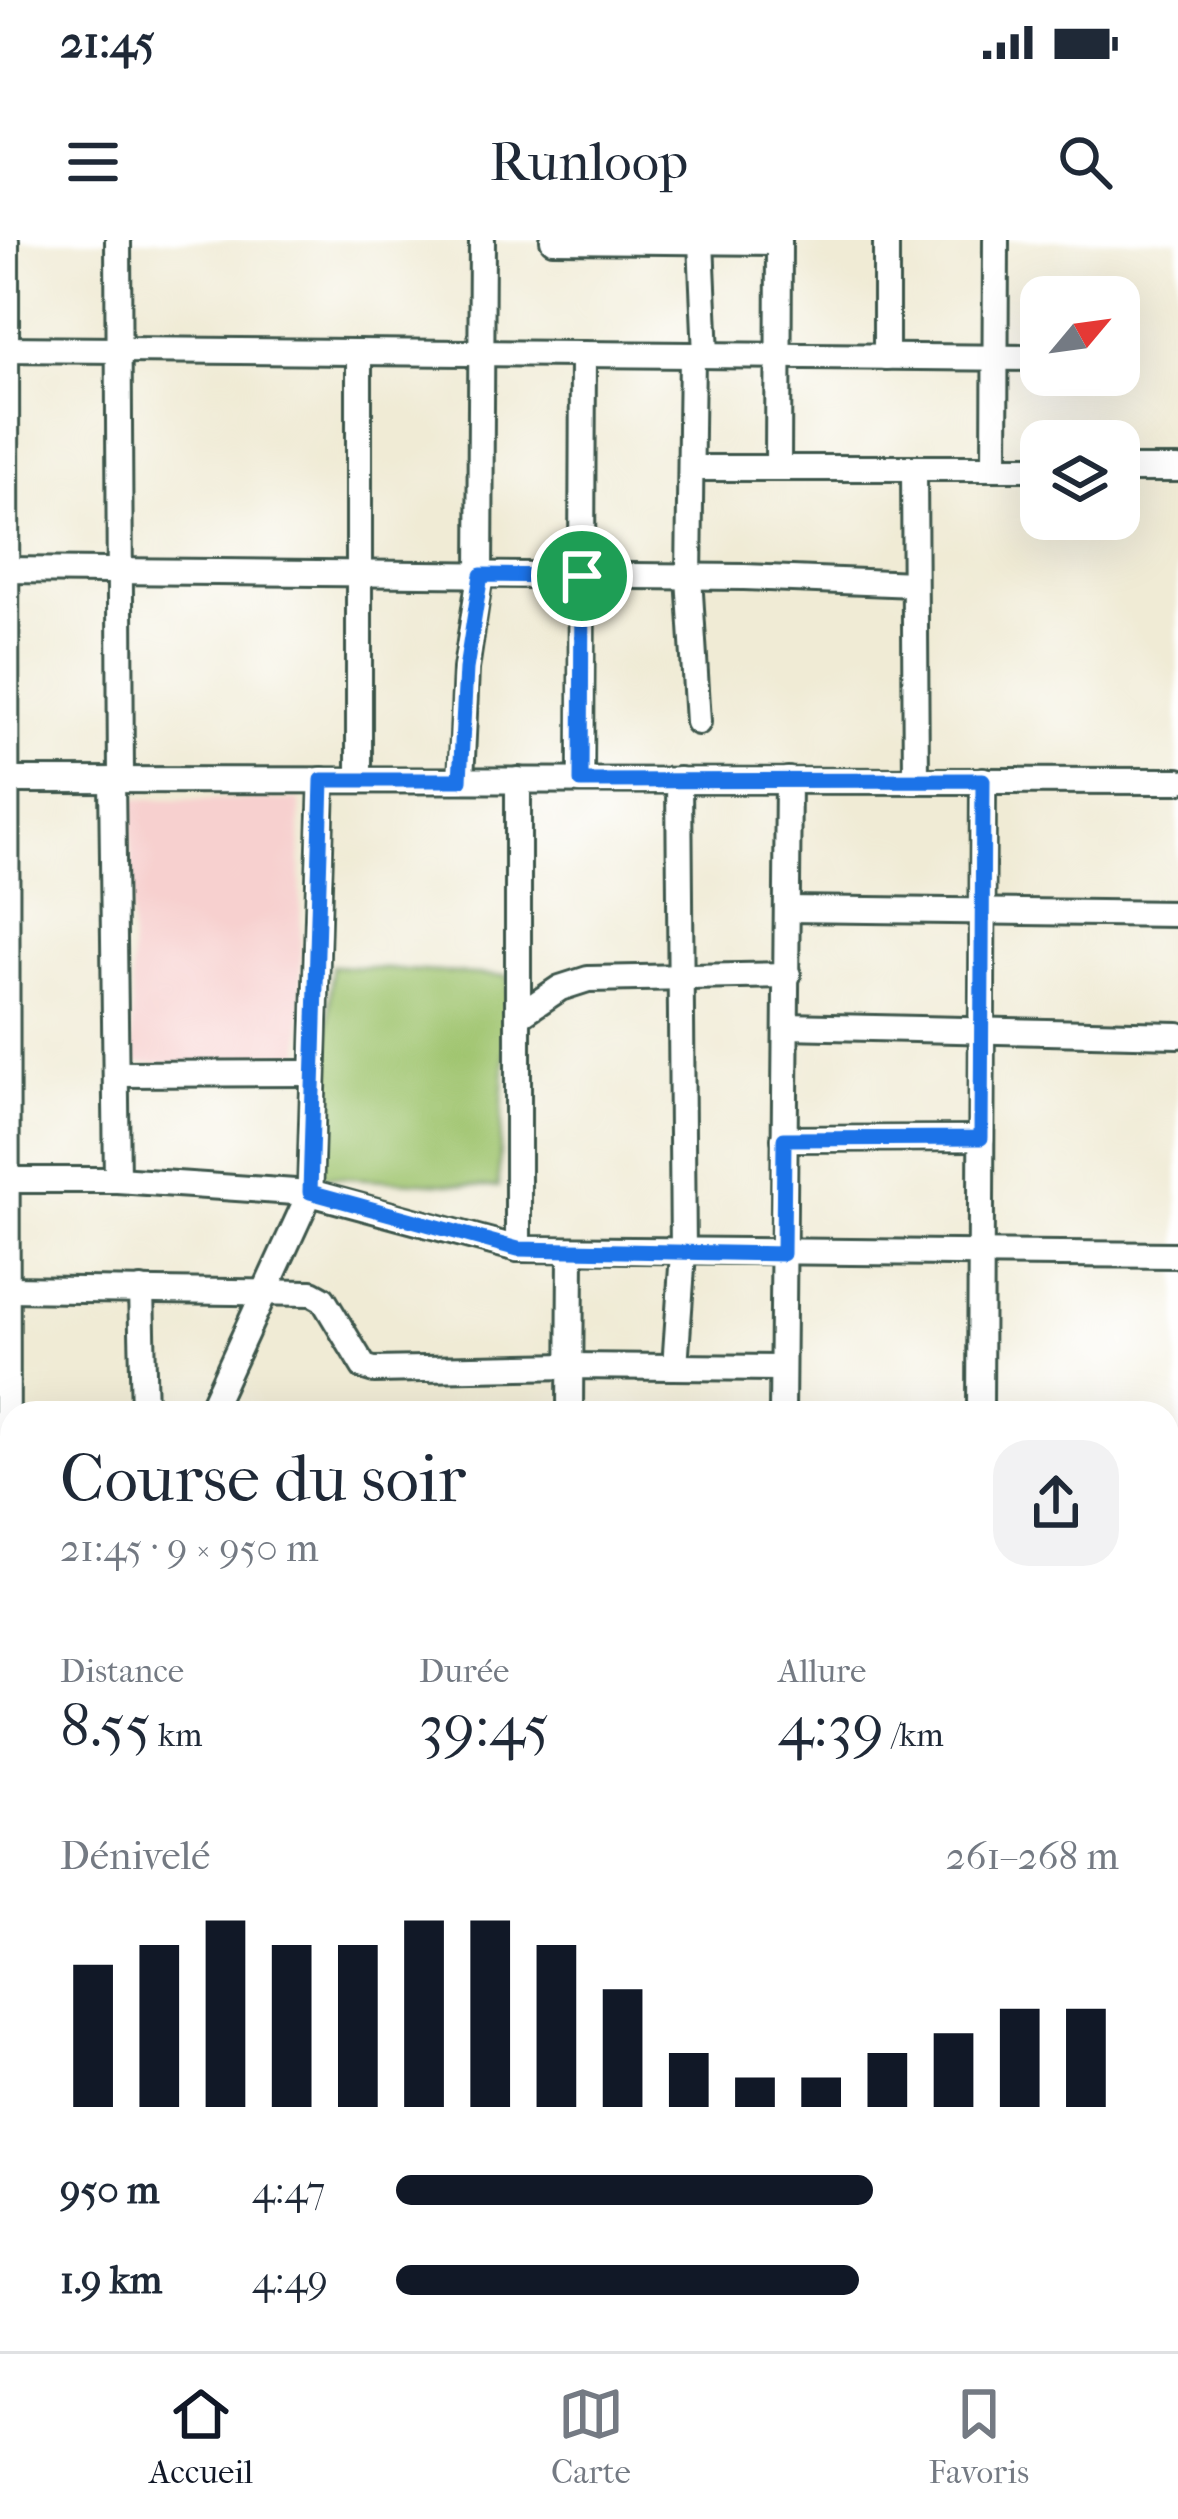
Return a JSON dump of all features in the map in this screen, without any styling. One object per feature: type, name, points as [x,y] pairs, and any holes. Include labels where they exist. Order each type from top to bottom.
[{"type":"street","points":[[6,240],[3,1180],[9,1401]]},
{"type":"street","points":[[117,1180],[118,240]]},
{"type":"street","points":[[460,780],[466,669],[481,575],[482,240]]},
{"type":"street","points":[[553,240],[779,241],[778,466]]},
{"type":"street","points":[[886,240],[886,357]]},
{"type":"street","points":[[995,467],[996,240]]},
{"type":"street","points":[[698,722],[689,577],[701,242]]},
{"type":"street","points":[[3,349],[1020,358]]},
{"type":"street","points":[[359,352],[359,780]]},
{"type":"street","points":[[581,781],[583,354]]},
{"type":"street","points":[[693,468],[1020,468]]},
{"type":"street","points":[[914,469],[916,781]]},
{"type":"street","points":[[1140,469],[1178,469]]},
{"type":"street","points":[[3,570],[914,584]]},
{"type":"street","points":[[3,780],[1178,781]]},
{"type":"street","points":[[215,1401],[310,1192],[322,780]]},
{"type":"street","points":[[675,1367],[683,1253],[679,780]]},
{"type":"street","points":[[782,1401],[788,780]]},
{"type":"street","points":[[980,1401],[983,780]]},
{"type":"street","points":[[518,781],[518,1249]]},
{"type":"street","points":[[787,909],[1178,914]]},
{"type":"street","points":[[520,1015],[572,982],[788,975]]},
{"type":"street","points":[[786,1026],[1178,1035]]},
{"type":"street","points":[[116,1074],[312,1073]]},
{"type":"street","points":[[784,1139],[981,1138]]},
{"type":"street","points":[[3,1180],[117,1180],[310,1192],[518,1249],[1178,1255]]},
{"type":"street","points":[[570,1401],[571,1250]]},
{"type":"street","points":[[7,1289],[313,1293],[323,1298],[364,1367],[374,1370],[782,1368]]},
{"type":"street","points":[[141,1290],[144,1401]]},
{"type":"shaded area","points":[[131,799],[300,800],[301,1064],[132,1063]]},
{"type":"green space","points":[[332,966],[509,976],[498,1187],[320,1176]]},
{"type":"route","points":[[481,575],[582,576],[581,781],[983,780],[981,1138],[784,1139],[783,1254],[518,1249],[310,1192],[322,780],[460,780],[466,669],[481,575]]}]
